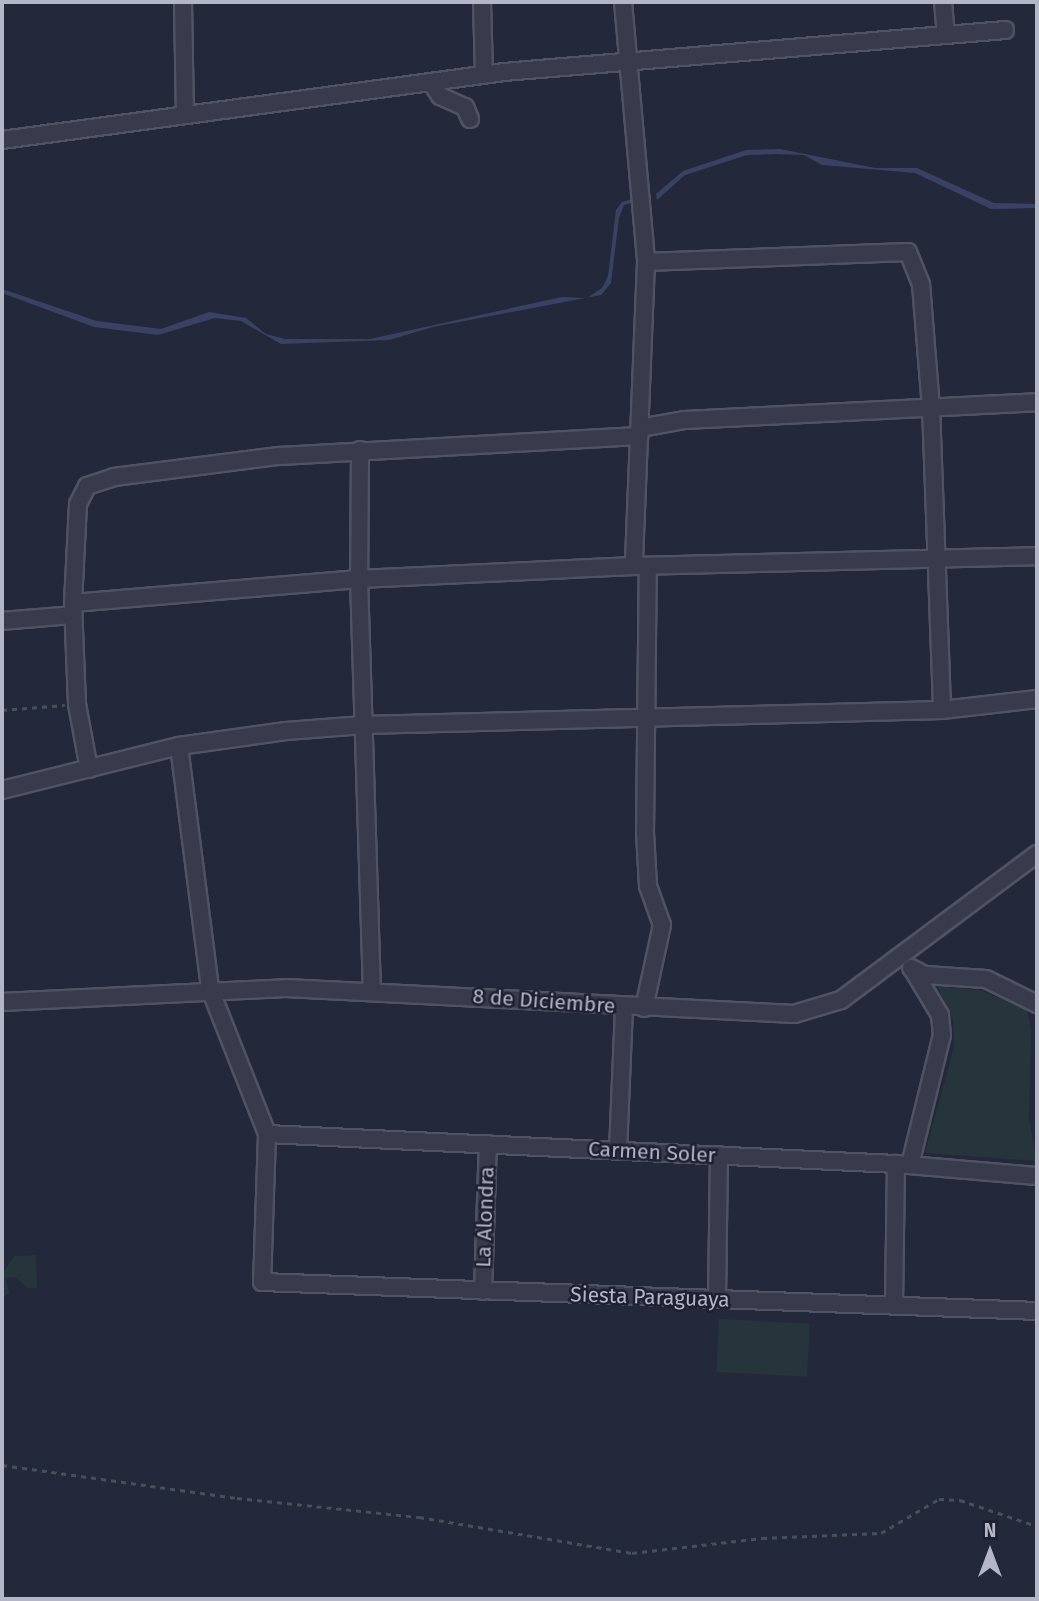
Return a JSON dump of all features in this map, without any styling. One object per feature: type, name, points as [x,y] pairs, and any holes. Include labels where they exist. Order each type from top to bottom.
[{"type":"street","points":[[183,2],[185,115]]},
{"type":"street","points":[[482,2],[484,75]]},
{"type":"street","points":[[623,2],[646,262],[640,432],[648,887],[662,925],[644,1008]]},
{"type":"street","points":[[943,2],[946,35]]},
{"type":"street","points":[[2,139],[484,75],[1005,30]]},
{"type":"street","points":[[431,82],[440,96],[465,107],[470,119]]},
{"type":"street","points":[[646,262],[908,252],[921,284],[931,407],[942,710]]},
{"type":"street","points":[[89,769],[77,704],[73,609],[78,504],[87,486],[198,464],[360,450],[640,432],[685,419],[1037,402]]},
{"type":"street","points":[[360,450],[359,579],[372,989]]},
{"type":"street","points":[[2,621],[73,609],[359,579],[641,566],[1037,556]]},
{"type":"street","points":[[2,790],[178,746],[364,725],[942,710],[1037,699]]},
{"type":"street","points":[[178,746],[210,989],[267,1134]]},
{"type":"street","name":"8 de Diciembre","points":[[2,1002],[210,989],[372,989],[624,1007],[794,1014],[841,1000],[1037,854]]},
{"type":"street","points":[[894,1306],[903,1165],[942,1035],[940,1015],[914,970],[900,957]]},
{"type":"street","points":[[914,970],[986,979],[1037,1004]]},
{"type":"street","points":[[618,1151],[624,1007]]},
{"type":"street","name":"Carmen Soler","points":[[267,1134],[903,1165],[1037,1176]]},
{"type":"street","name":"Siesta Paraguaya","points":[[267,1134],[262,1282],[1037,1311]]},
{"type":"street","name":"La Alondra","points":[[483,1291],[488,1144]]},
{"type":"street","points":[[717,1299],[719,1156]]},
{"type":"path","points":[[2,710],[77,704]]},
{"type":"path","points":[[2,1465],[237,1498],[419,1517],[632,1553],[788,1536],[881,1533],[939,1499],[960,1500],[1037,1526]]},
{"type":"shaded area","points":[[937,986],[980,990],[1027,1010],[1031,1030],[1029,1119],[1037,1161],[925,1153],[954,1047],[953,1019]]},
{"type":"shaded area","points":[[36,1255],[37,1288],[27,1288],[16,1277],[6,1278],[9,1293],[2,1298],[2,1275],[14,1256]]},
{"type":"shaded area","points":[[719,1319],[810,1324],[807,1377],[716,1372]]},
{"type":"water","points":[[780,149],[875,168],[917,168],[994,203],[1037,204],[1037,208],[991,209],[915,173],[822,165],[804,155],[776,154],[747,155],[685,175],[657,200],[656,194],[683,171],[746,150]]},
{"type":"water","points":[[638,197],[638,201],[624,205],[619,218],[611,283],[601,295],[588,298],[602,288],[608,276],[616,210],[622,202]]},
{"type":"water","points":[[2,289],[97,321],[161,329],[209,312],[246,318],[266,334],[285,339],[370,339],[562,297],[586,298],[433,327],[389,340],[281,344],[241,321],[215,318],[158,335],[94,327],[2,293]]}]
